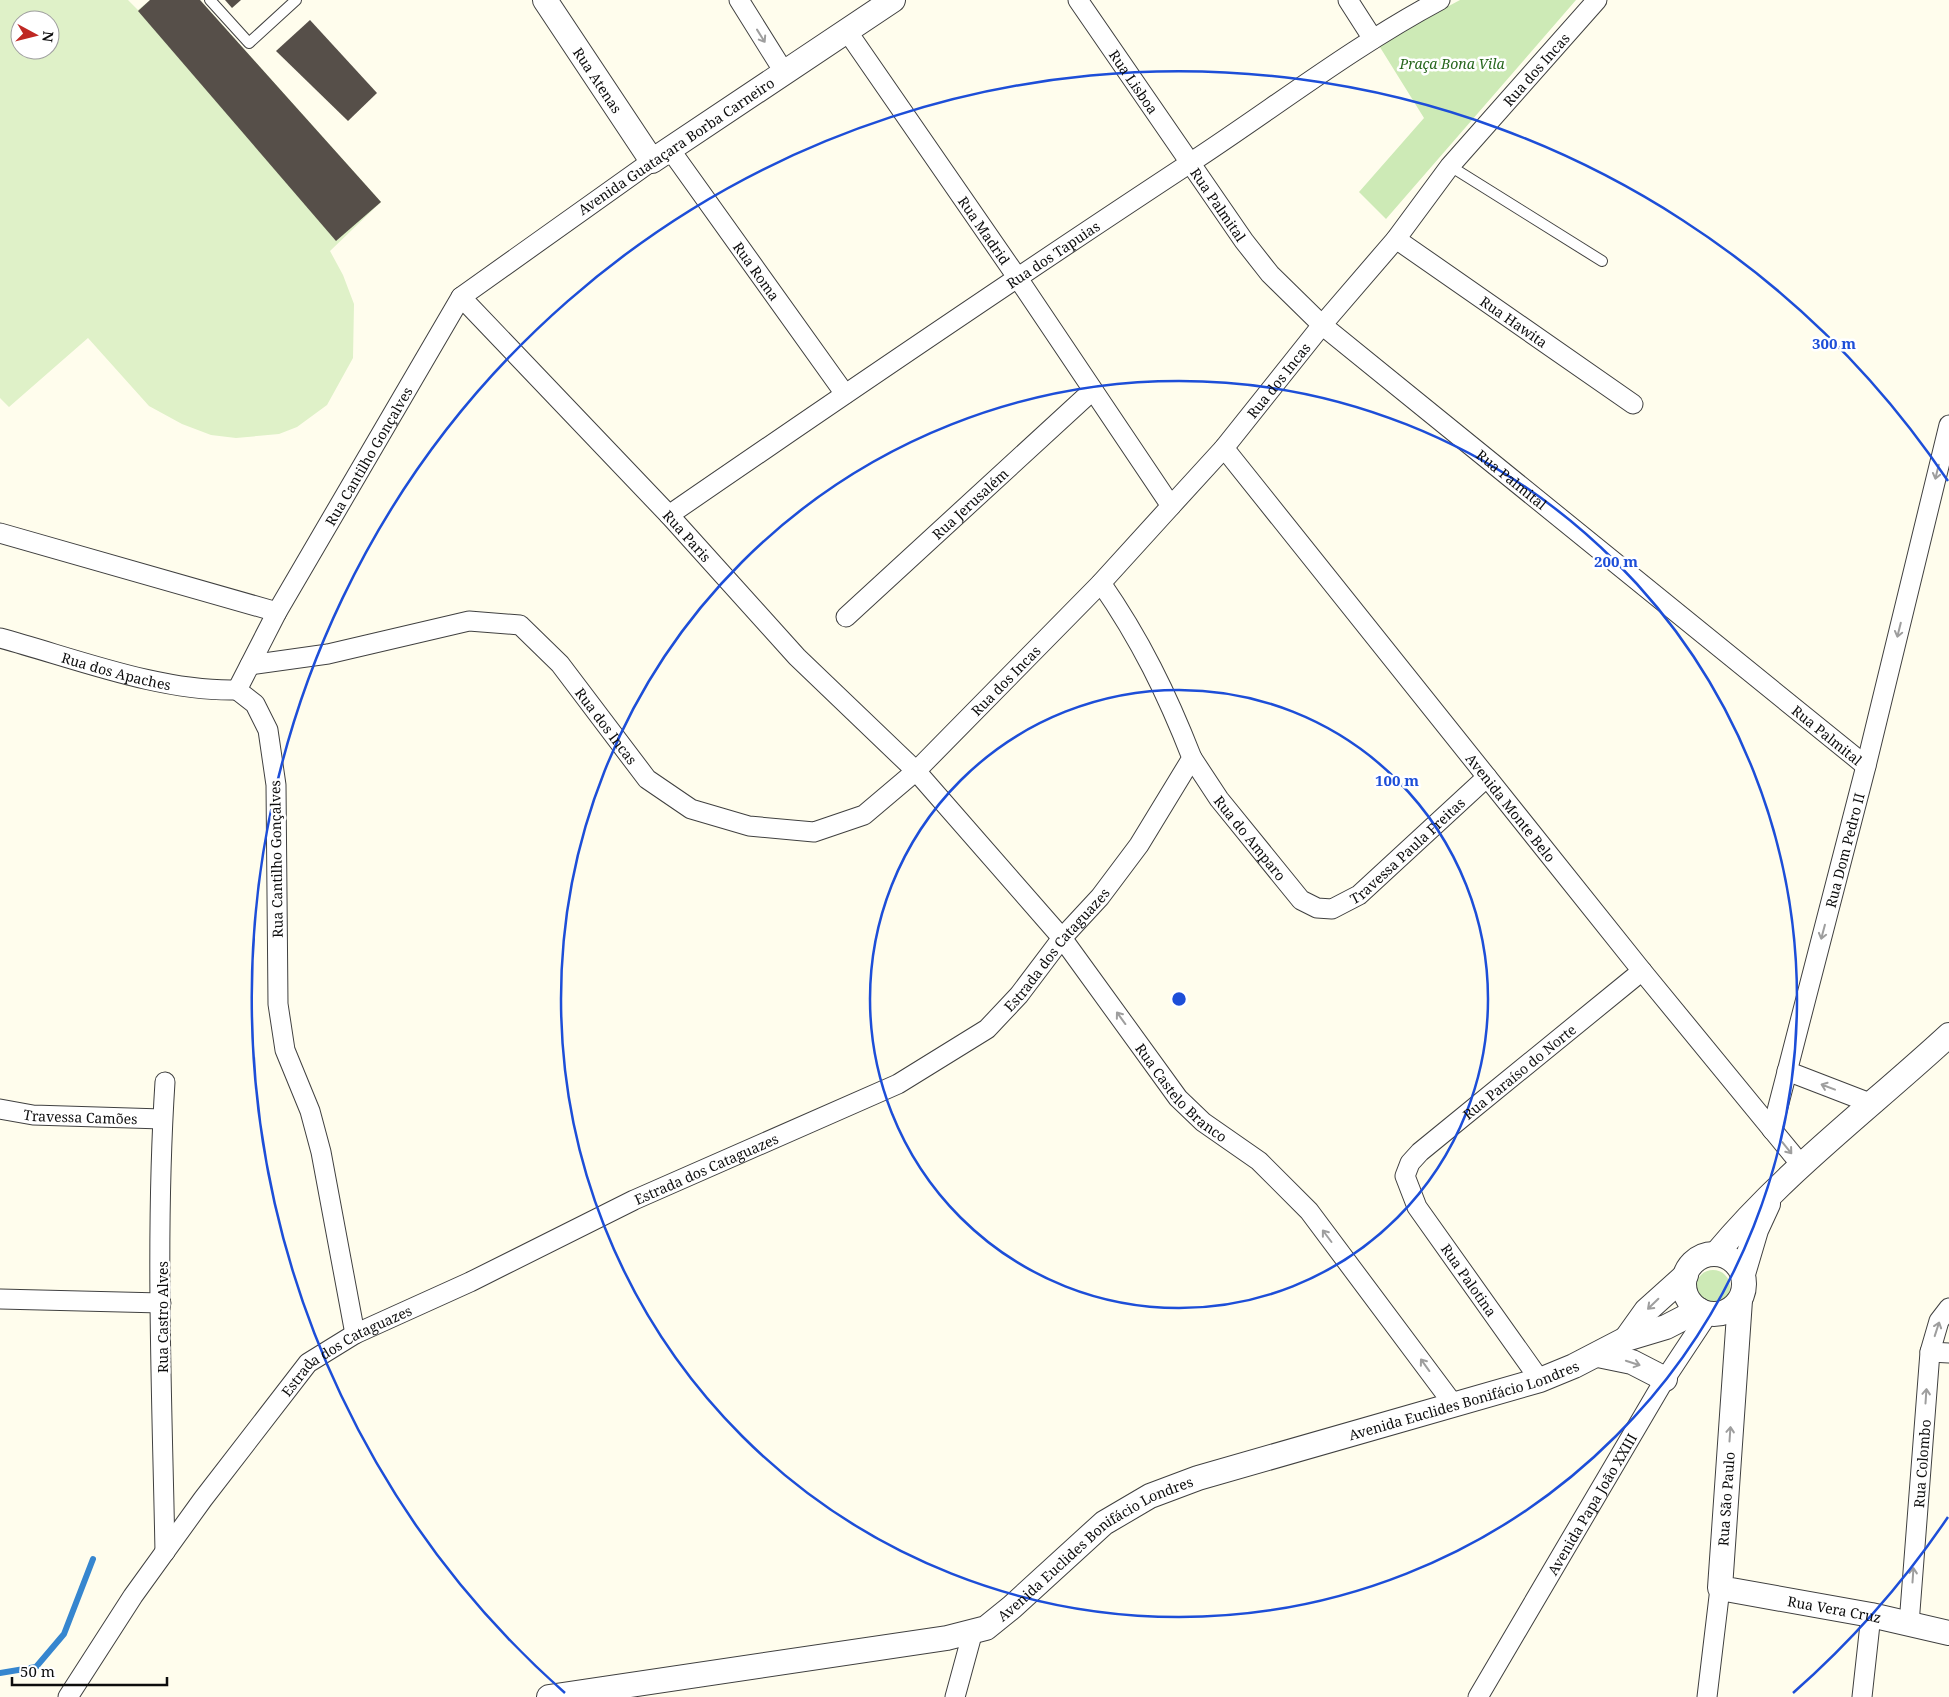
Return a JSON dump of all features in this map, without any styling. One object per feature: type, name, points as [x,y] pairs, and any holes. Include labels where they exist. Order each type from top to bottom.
[{"type":"street","name":"Rua Atenas","points":[[545,0],[660,154]]},
{"type":"street","points":[[739,0],[784,72]]},
{"type":"street","name":"Avenida Guataçara Borba Carneiro","points":[[461,297],[660,154],[893,0]]},
{"type":"street","name":"Rua Lisboa","points":[[1078,0],[1192,162]]},
{"type":"street","points":[[1348,0],[1373,39]]},
{"type":"street","name":"Rua dos Tapuias","points":[[669,515],[1017,277],[1192,162],[1373,39],[1440,0]]},
{"type":"street","name":"Rua dos Incas","points":[[250,665],[328,654],[469,621],[520,625],[560,664],[647,779],[691,809],[748,826],[814,832],[864,815],[916,771],[1101,582],[1224,448],[1322,325],[1396,239],[1450,166],[1597,0]]},
{"type":"street","name":"Rua Madrid","points":[[847,31],[1017,277],[1171,506]]},
{"type":"street","name":"Rua Roma","points":[[660,154],[845,394]]},
{"type":"street","name":"Rua Palmital","points":[[1192,162],[1244,241],[1270,274],[1322,325],[1866,766]]},
{"type":"street","name":"Rua Hawita","points":[[1396,239],[1633,404]]},
{"type":"street","name":"Rua Paris","points":[[461,297],[669,515],[797,657],[916,771]]},
{"type":"street","name":"Rua Cantilho Gonçalves","points":[[355,1334],[321,1152],[310,1111],[285,1050],[278,1004],[276,785],[268,730],[255,704],[237,690],[277,612],[461,297]]},
{"type":"street","name":"Rua Jerusalém","points":[[846,617],[1092,391]]},
{"type":"street","name":"Rua Dom Pedro II","points":[[1772,1130],[1866,766],[1949,425]]},
{"type":"street","name":"Avenida Monte Belo","points":[[1224,448],[1642,970],[1802,1166]]},
{"type":"street","points":[[0,533],[277,612]]},
{"type":"street","points":[[1101,582],[1149,659],[1169,700],[1192,758]]},
{"type":"street","name":"Rua dos Apaches","points":[[0,638],[170,685],[211,690],[237,690]]},
{"type":"street","name":"Rua do Amparo","points":[[1192,758],[1219,799],[1301,900],[1318,908]]},
{"type":"street","name":"Estrada dos Cataguazes","points":[[68,1697],[164,1552],[308,1363],[355,1334],[470,1282],[634,1200],[898,1084],[987,1028],[1019,995],[1062,938],[1100,897],[1139,845],[1192,758]]},
{"type":"street","name":"Rua Castelo Branco","points":[[916,771],[1062,938],[1178,1098],[1203,1122],[1259,1161],[1309,1211],[1454,1405]]},
{"type":"street","name":"Travessa Paula Freitas","points":[[1318,908],[1332,910],[1359,895],[1487,777]]},
{"type":"street","name":"Rua Paraíso do Norte","points":[[1405,1176],[1410,1163],[1420,1152],[1642,970]]},
{"type":"street","points":[[1716,1254],[1754,1210],[1870,1103],[1949,1035]]},
{"type":"street","points":[[1786,1071],[1870,1103]]},
{"type":"street","name":"Rua Castro Alves","points":[[164,1552],[161,1304],[162,1120],[165,1082]]},
{"type":"street","name":"Travessa Camões","points":[[0,1109],[33,1115],[162,1120]]},
{"type":"street","name":"Rua Palotina","points":[[1405,1176],[1417,1206],[1540,1380]]},
{"type":"street","points":[[1743,1274],[1738,1266],[1729,1258],[1716,1254],[1698,1259],[1686,1275],[1686,1294],[1704,1312],[1724,1312],[1740,1300],[1743,1293],[1743,1274],[1758,1224],[1774,1193]]},
{"type":"street","name":"Avenida Euclides Bonifácio Londres","points":[[1626,1339],[1646,1311],[1686,1275]]},
{"type":"street","points":[[0,1298],[161,1304]]},
{"type":"street","name":"Rua São Paulo","points":[[1707,1697],[1720,1588],[1740,1300]]},
{"type":"street","name":"Rua Colombo","points":[[1909,1624],[1930,1352],[1939,1321],[1949,1308]]},
{"type":"street","name":"Avenida Euclides Bonifácio Londres","points":[[549,1697],[946,1638],[986,1628],[1012,1607],[1104,1523],[1150,1496],[1198,1478],[1540,1380],[1626,1339],[1666,1327],[1704,1312]]},
{"type":"street","name":"Avenida Papa João XXIII","points":[[1478,1697],[1704,1312]]},
{"type":"street","points":[[1930,1352],[1949,1353]]},
{"type":"street","points":[[1598,1354],[1632,1362],[1665,1379]]},
{"type":"street","name":"Rua Vera Cruz","points":[[1720,1588],[1871,1616],[1949,1633]]},
{"type":"street","points":[[1862,1697],[1871,1616]]},
{"type":"street","points":[[955,1697],[973,1631]]},
{"type":"lane","points":[[210,0],[249,43],[296,0]]},
{"type":"lane","points":[[1450,166],[1602,261]]},
{"type":"green space","points":[[0,0],[128,0],[138,10],[150,0],[200,0],[381,202],[330,251],[343,275],[354,304],[353,358],[327,405],[297,427],[279,434],[236,438],[211,435],[182,424],[149,406],[88,338],[9,407],[0,398]]},
{"type":"green space","name":"Praça Bona Vila","points":[[1460,0],[1576,0],[1386,219],[1359,192],[1424,118],[1378,44]]},
{"type":"green space","points":[[1713,1270],[1725,1275],[1730,1287],[1725,1299],[1713,1304],[1701,1299],[1696,1287],[1701,1275]]},
{"type":"building","points":[[150,0],[200,0],[381,202],[336,241],[138,11]]},
{"type":"building","points":[[225,0],[241,0],[232,8]]},
{"type":"building","points":[[310,20],[377,93],[348,121],[276,51]]},
{"type":"waterway","points":[[0,1673],[36,1667],[64,1634],[93,1559]]}]
